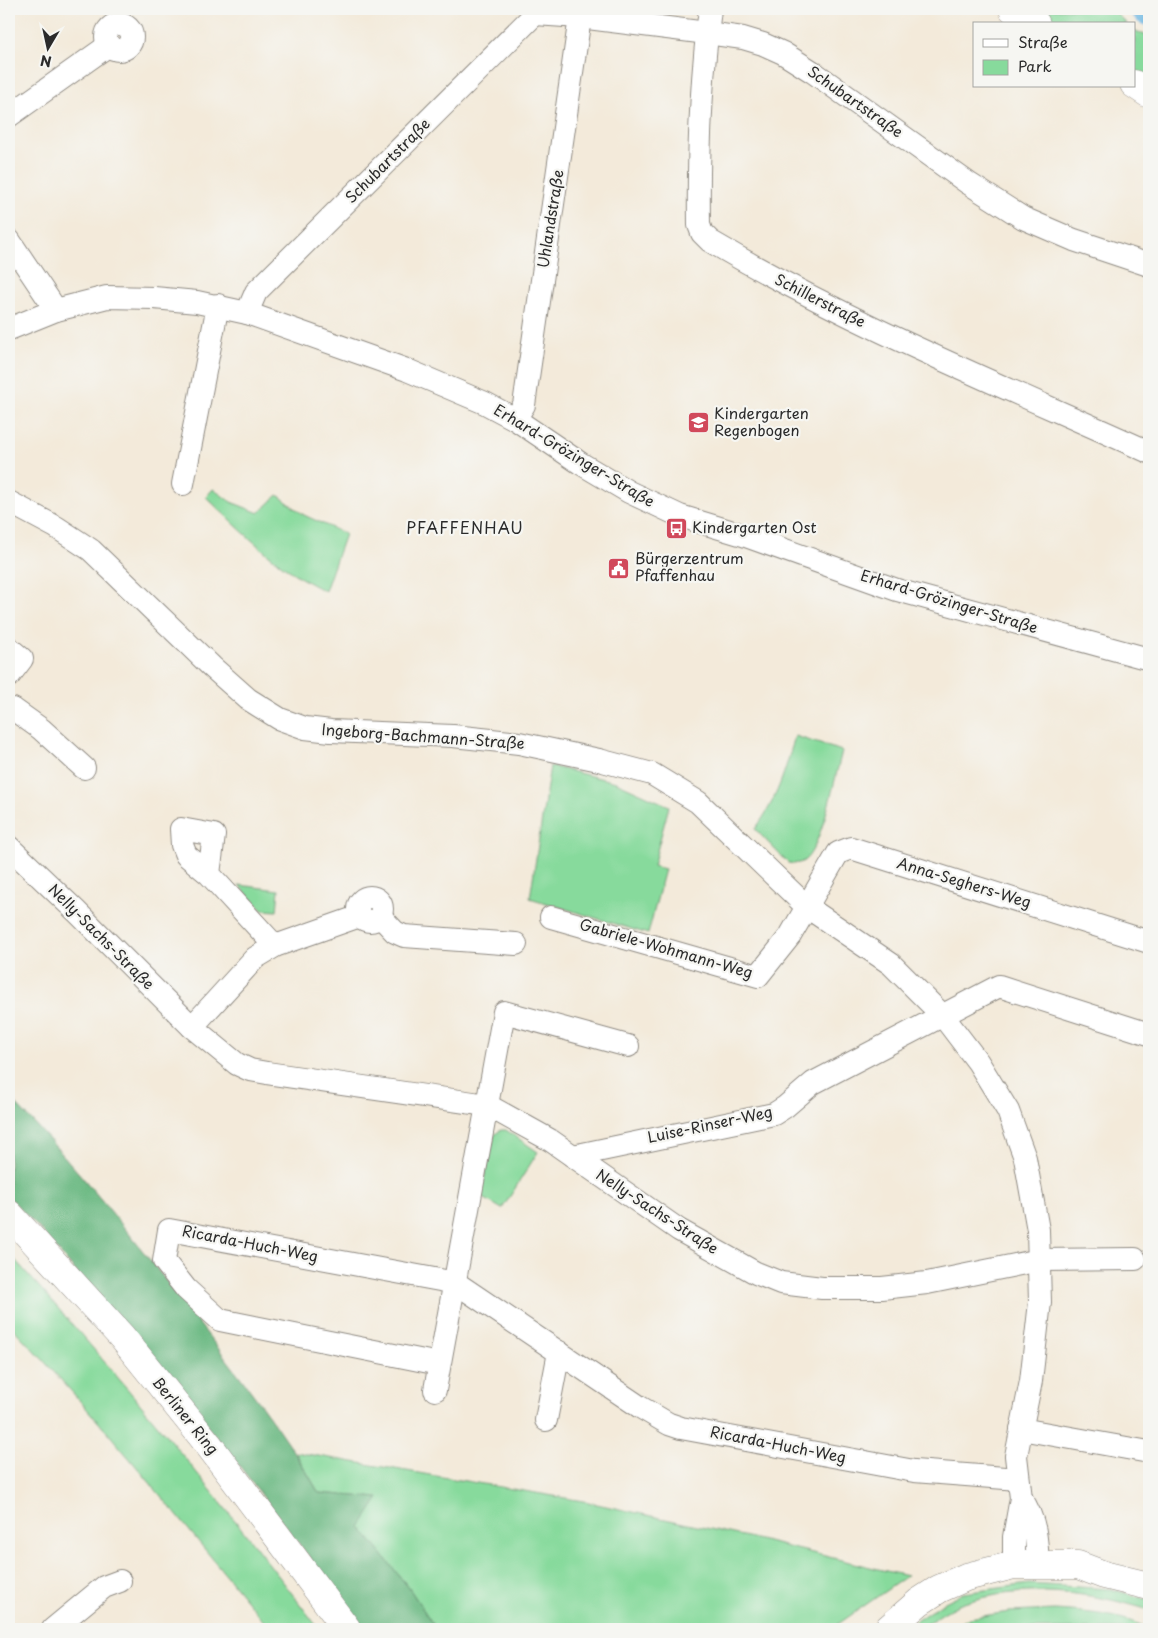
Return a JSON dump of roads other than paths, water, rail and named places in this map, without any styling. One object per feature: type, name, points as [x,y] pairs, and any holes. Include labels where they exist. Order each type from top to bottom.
[{"type":"main road","points":[[1013,9],[1033,22]]},
{"type":"main road","points":[[1136,85],[1149,94]]},
{"type":"main road","name":"Berliner Ring","points":[[9,1214],[122,1337],[208,1444],[347,1629]]},
{"type":"main road","points":[[888,1629],[919,1602],[940,1589],[966,1577],[1026,1566],[1078,1565],[1104,1575],[1149,1586]]},
{"type":"street","name":"Schillerstraße","points":[[710,9],[703,74],[699,213],[699,225],[706,237],[769,275],[879,332],[1149,452]]},
{"type":"street","name":"Schubartstraße","points":[[247,313],[256,292],[532,12],[743,38],[783,53],[968,183],[1023,218],[1074,240],[1149,265]]},
{"type":"street","name":"Uhlandstraße","points":[[515,419],[524,405],[580,17]]},
{"type":"street","points":[[9,116],[110,26]]},
{"type":"street","points":[[9,240],[56,310]]},
{"type":"street","name":"Erhard-Grözinger-Straße","points":[[9,329],[56,310],[108,297],[154,298],[218,305],[247,313],[447,385],[515,419],[580,463],[654,505],[680,516],[758,540],[898,590],[1149,659]]},
{"type":"street","points":[[183,484],[218,305]]},
{"type":"street","name":"Ingeborg-Bachmann-Straße","points":[[9,502],[56,527],[91,550],[219,674],[248,699],[280,719],[305,728],[332,731],[453,736],[519,743],[641,770],[660,779],[698,802],[807,907],[891,964],[943,1016],[978,1062],[1008,1111],[1025,1158],[1030,1180],[1040,1260],[1038,1325],[1031,1381],[1016,1456],[1020,1489],[1032,1514],[1037,1536],[1026,1566]]},
{"type":"street","points":[[9,648],[22,659],[9,676]]},
{"type":"street","points":[[10,704],[84,768]]},
{"type":"street","name":"Nelly-Sachs-Straße","points":[[9,848],[77,912],[192,1027],[225,1056],[250,1070],[487,1105],[531,1128],[679,1230],[756,1273],[781,1283],[822,1288],[882,1288],[927,1284],[1040,1260],[1135,1259]]},
{"type":"street","name":"Anna-Seghers-Weg","points":[[807,907],[838,853],[851,848],[1149,942]]},
{"type":"street","points":[[209,874],[275,946]]},
{"type":"street","name":"Gabriele-Wohmann-Weg","points":[[551,917],[758,976],[790,936],[807,907]]},
{"type":"street","points":[[192,1027],[255,958],[275,946],[370,916],[404,936],[516,944]]},
{"type":"street","points":[[943,1016],[999,986],[1149,1034]]},
{"type":"street","points":[[435,1390],[504,1012],[628,1046]]},
{"type":"street","name":"Luise-Rinser-Weg","points":[[573,1156],[774,1114],[785,1108],[813,1083],[943,1016]]},
{"type":"street","name":"Ricarda-Huch-Weg","points":[[439,1364],[220,1320],[186,1289],[164,1261],[170,1230],[456,1283],[657,1418],[681,1428],[1020,1489]]},
{"type":"street","points":[[546,1420],[559,1352]]},
{"type":"street","points":[[1021,1429],[1149,1452]]},
{"type":"street","points":[[53,1629],[104,1587],[120,1582]]},
{"type":"place","name":"Kindergarten Regenbogen","points":[[698,423]]},
{"type":"place","name":"Kindergarten Ost","points":[[676,528]]},
{"type":"place","name":"Bürgerzentrum Pfaffenhau","points":[[619,568]]},
{"type":"district","name":"PFAFFENHAU","points":[[465,528]]}]
